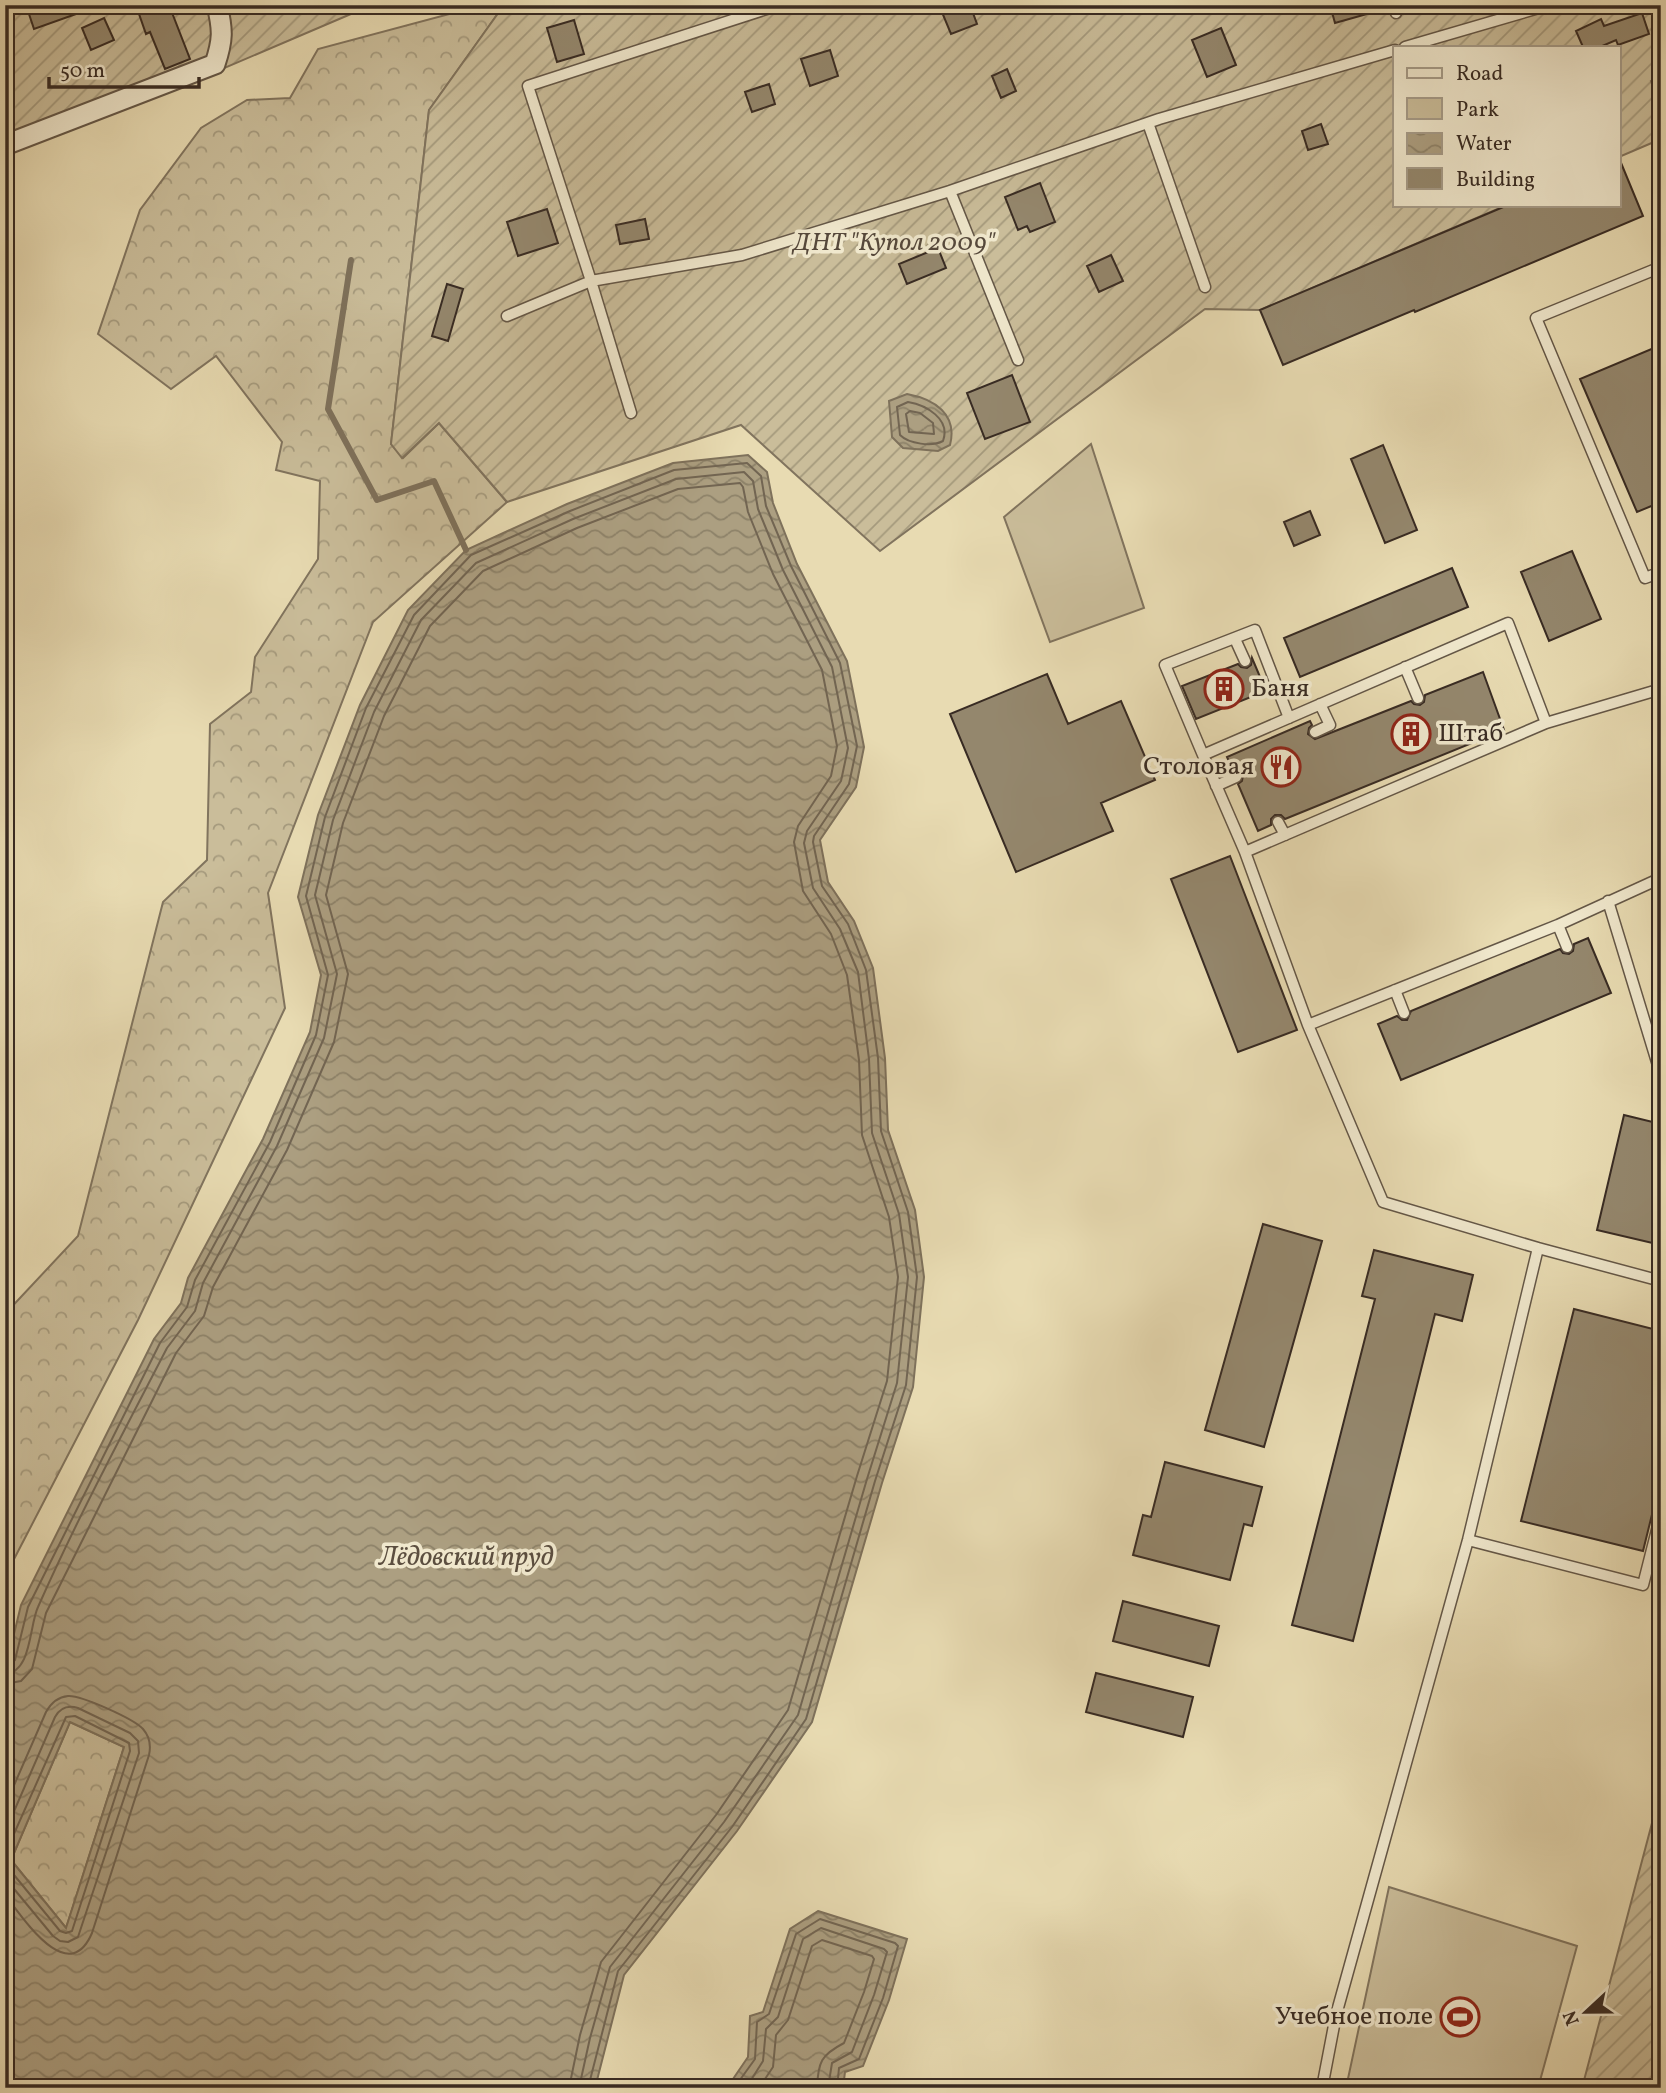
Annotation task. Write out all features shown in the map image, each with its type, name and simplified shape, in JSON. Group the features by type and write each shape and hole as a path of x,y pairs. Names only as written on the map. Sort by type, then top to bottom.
{"street":[{"path":"5,145 215,64 222,45 223,28 217,5"}],"lane":[{"path":"631,413 528,86 779,5"},
{"path":"1408,46 1549,5"},
{"path":"507,316 591,281 742,255 950,191 1148,123 1393,51"},
{"path":"1148,123 1205,287"},
{"path":"950,191 1018,360"},
{"path":"1661,267 1536,318 1645,578 1661,572"},
{"path":"1203,755 1508,623 1546,723"},
{"path":"1289,718 1255,629 1165,665 1181,695 1203,755 1245,852 1308,1025 1383,1202 1661,1281"},
{"path":"1235,639 1245,661"},
{"path":"1405,667 1418,698"},
{"path":"1245,852 1546,723 1661,689"},
{"path":"1315,732 1330,725 1320,704"},
{"path":"1216,786 1236,777"},
{"path":"1279,822 1285,835"},
{"path":"1308,1025 1558,925 1661,878"},
{"path":"1608,901 1661,1075"},
{"path":"1558,925 1567,947"},
{"path":"1395,990 1404,1013"},
{"path":"1322,2088 1336,2015 1468,1540 1538,1248"},
{"path":"1468,1540 1643,1585 1661,1514"}],"green space":[{"path":"5,5 372,5 168,92 5,155"},
{"path":"483,5 504,5 429,110 391,444 403,458 439,423 507,502 373,622 268,893 285,1008 138,1320 12,1563 5,1583 5,1314 78,1236 163,902 207,860 210,724 251,692 255,657 318,559 320,481 276,470 282,442 216,356 171,389 98,334 140,210 201,128 247,100 290,98 318,49"},
{"name":"ДНТ \"Купол 2009\"","path":"504,5 1661,5 1661,77 1651,81 1661,112 1661,139 1620,157 1620,46 1393,46 1393,206 1505,206 1260,310 1205,309 880,551 741,425 507,502 439,423 402,458 391,444 429,110"},
{"path":"1091,444 1144,608 1050,642 1004,517"},
{"path":"70,1722 124,1747 66,1928 11,1860"},
{"path":"1661,1789 1661,2088 1582,2088"},
{"name":"Учебное поле","path":"1389,1887 1577,1946 1538,2088 1346,2088"}],"water":[{"path":"907,394 935,404 942,410 950,425 950,445 938,451 903,448 892,437 889,401"},
{"name":"Лёдовский пруд","path":"748,455 767,472 773,503 797,564 847,661 864,747 856,787 820,840 828,882 854,921 873,968 885,1058 888,1130 915,1210 924,1277 913,1387 812,1722 737,1831 624,1975 595,2088 5,2088 5,1671 21,1605 154,1339 181,1303 188,1278 263,1139 310,1032 321,975 298,897 318,815 360,705 408,610 466,550 567,504 673,463","holes":["70,1722 124,1747 66,1928 11,1860"]},
{"path":"818,1911 907,1939 889,2000 863,2066 845,2072 843,2088 711,2088 716,2079 733,2079 748,2057 750,2016 763,2012 790,1929"}],"building":[{"path":"26,5 93,5 93,8 34,29"},
{"path":"154,5 169,5 190,59 165,69 150,32 146,34 138,11"},
{"path":"939,5 970,5 977,24 951,34"},
{"path":"1330,5 1380,5 1381,10 1335,23"},
{"path":"1642,13 1649,34 1618,45 1616,40 1602,46 1583,46 1576,31 1601,19 1604,26"},
{"path":"104,18 114,40 91,50 82,28"},
{"path":"574,20 584,54 557,62 547,28"},
{"path":"1221,28 1236,65 1207,77 1192,40"},
{"path":"830,50 838,76 810,86 801,59"},
{"path":"1007,69 1016,91 1001,98 992,76"},
{"path":"769,84 775,104 752,112 745,92"},
{"path":"1321,124 1328,144 1308,150 1302,131"},
{"path":"1620,160 1643,216 1283,365 1260,310 1506,206 1620,206"},
{"path":"1040,183 1055,222 1030,232 1027,226 1018,230 1005,197"},
{"path":"547,209 558,243 518,256 507,222"},
{"path":"645,219 649,239 620,244 616,225"},
{"path":"938,248 946,268 907,284 899,264"},
{"path":"1111,255 1123,281 1099,292 1087,266"},
{"path":"447,284 463,289 448,341 432,336"},
{"path":"1661,345 1661,502 1637,512 1580,379"},
{"path":"1012,375 1030,422 985,439 967,393"},
{"path":"1383,445 1417,530 1385,543 1351,459"},
{"path":"1310,511 1320,535 1294,546 1284,522"},
{"path":"1572,551 1601,619 1549,641 1521,572"},
{"path":"1452,568 1468,607 1300,677 1284,638"},
{"name":"Баня","path":"1252,658 1266,691 1196,719 1182,686 1238,664 1247,668 1251,665"},
{"name":"Штаб","path":"1483,672 1504,730 1285,819 1281,815 1275,815 1271,819 1271,825 1258,831 1238,784 1243,775 1240,771 1233,770 1227,757 1310,721 1312,725 1308,734 1315,739 1411,701 1420,705 1424,702 1425,695"},
{"path":"1047,674 1068,724 1121,701 1155,780 1101,803 1113,831 1016,872 950,714"},
{"path":"1230,856 1297,1030 1238,1052 1171,879"},
{"path":"1588,938 1611,993 1401,1080 1378,1024 1397,1016 1407,1020 1411,1011 1560,949 1569,954 1573,951 1574,944"},
{"path":"1624,1115 1661,1124 1661,1245 1597,1230"},
{"path":"1263,1224 1322,1241 1264,1447 1205,1430"},
{"path":"1374,1250 1473,1275 1462,1321 1435,1314 1353,1641 1292,1625 1375,1299 1362,1296"},
{"path":"1574,1309 1661,1331 1661,1478 1643,1551 1521,1521"},
{"path":"1165,1462 1262,1487 1252,1526 1244,1524 1230,1580 1133,1555 1143,1515 1151,1517"},
{"path":"1123,1601 1219,1626 1209,1666 1113,1641"},
{"path":"1096,1673 1193,1697 1183,1737 1086,1712"}],"waterway":[{"path":"351,260 328,409 377,500 434,481 466,550"}],"place":[{"name":"Баня","path":"1224,689"},
{"name":"Штаб","path":"1411,734"},
{"name":"Столовая","path":"1281,767"},
{"name":"Учебное поле","path":"1460,2017"}]}
